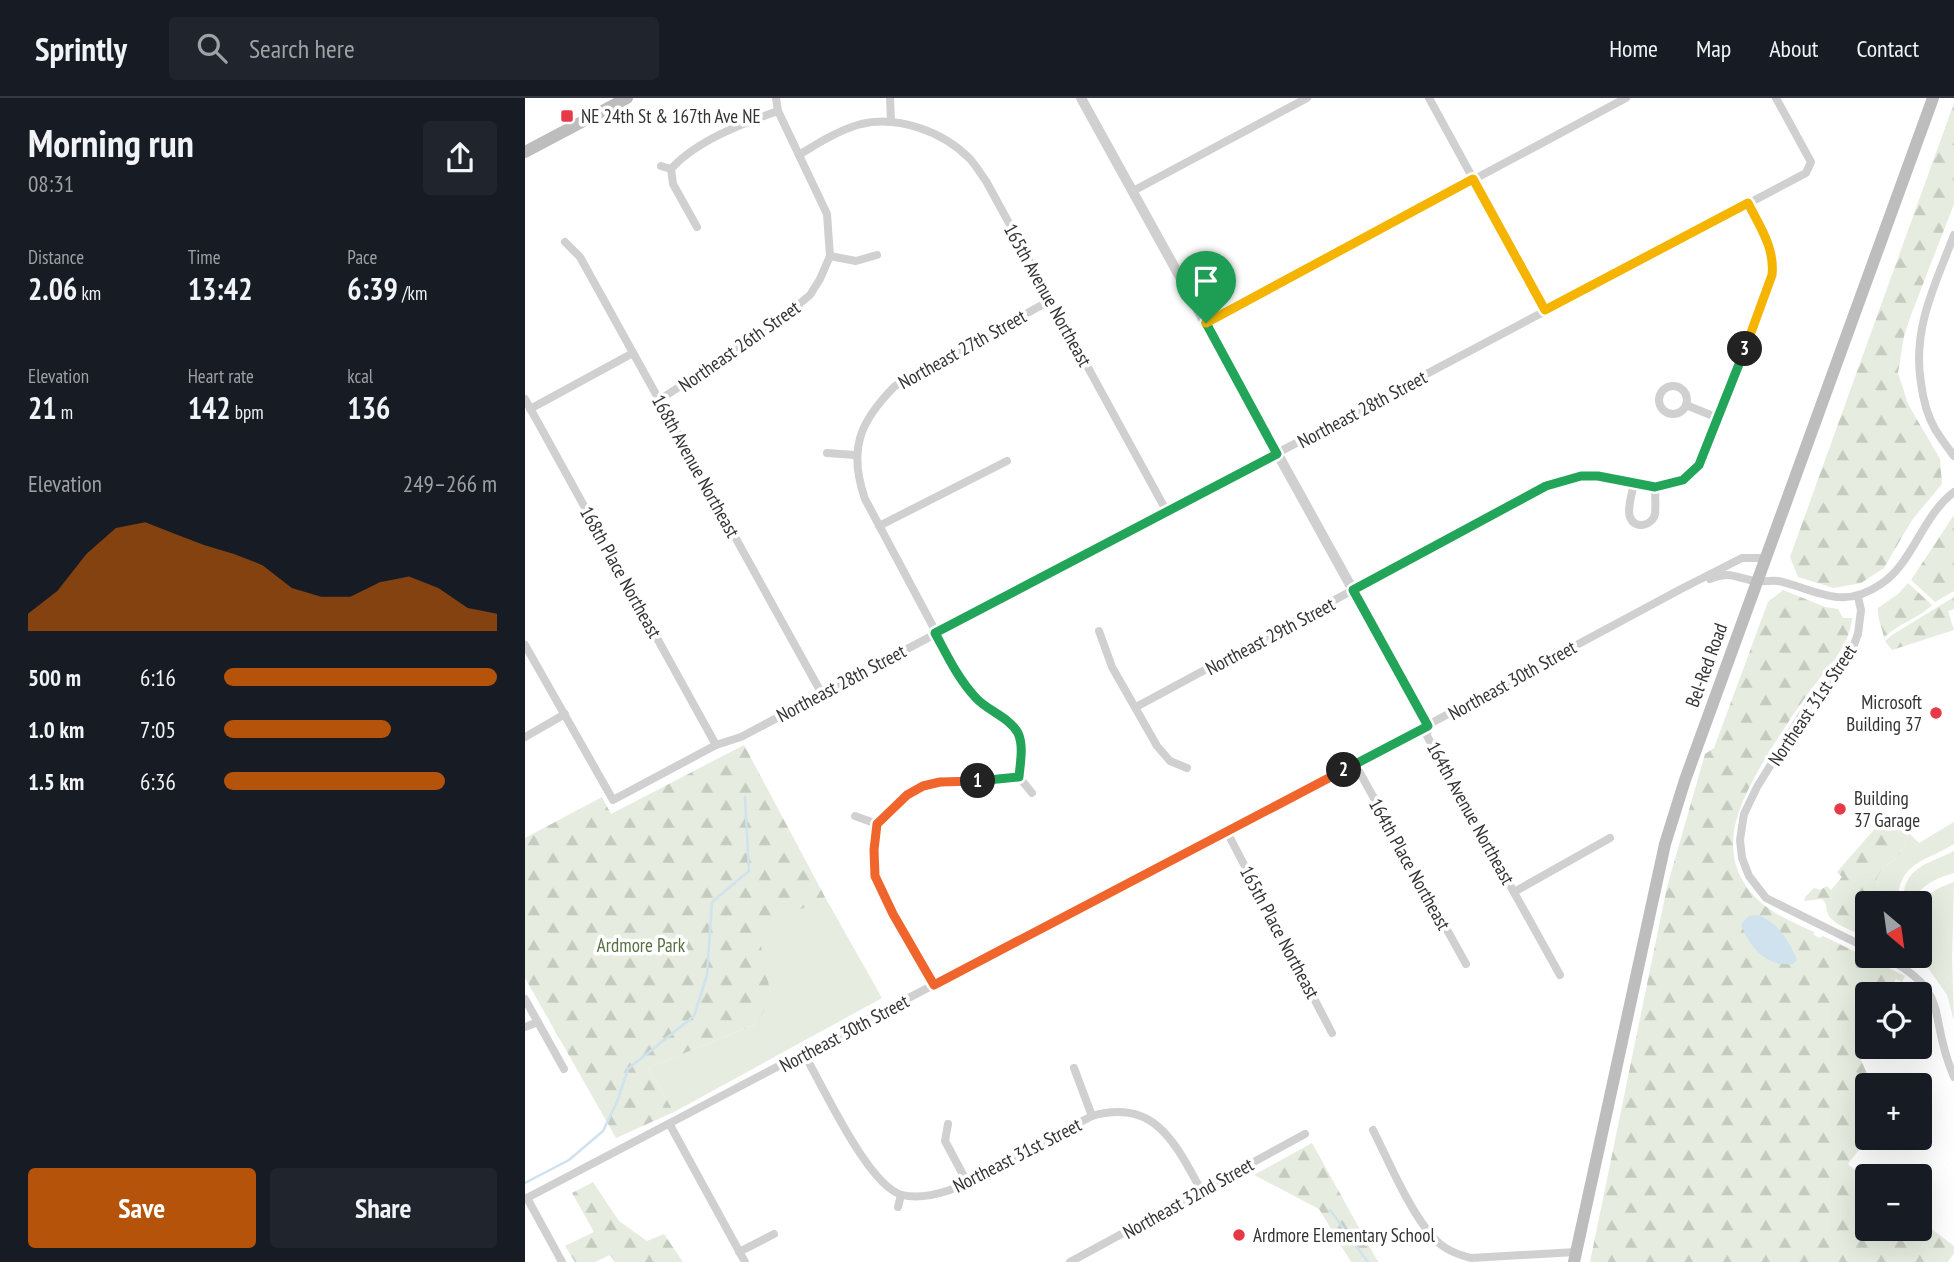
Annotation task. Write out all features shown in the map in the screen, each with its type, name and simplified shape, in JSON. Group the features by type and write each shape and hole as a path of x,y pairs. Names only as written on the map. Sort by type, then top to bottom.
{"main road":[{"name":"Bel-Red Road","path":"1575,1257 1665,844 1685,780 1933,98"},
{"path":"525,152 620,100"}],"street":[{"path":"776,98 778,111 827,214 830,256 856,261 877,255"},
{"path":"799,155 845,130 863,124 891,121 890,98"},
{"name":"164th Avenue Northeast","path":"1081,98 1428,726 1427,736 1560,975"},
{"path":"1133,191 1307,98"},
{"path":"1429,98 1545,310"},
{"path":"1206,323 1626,98"},
{"name":"Northeast 28th Street","path":"565,714 613,800 716,745 741,737 1805,173 1811,162 1776,98"},
{"path":"671,169 682,157 743,123 778,111"},
{"name":"165th Avenue Northeast","path":"891,121 936,135 959,149 986,181 1167,512"},
{"path":"661,166 671,169"},
{"path":"671,169 673,184 697,227"},
{"path":"1686,405 1718,418 1772,275 1772,250 1748,203"},
{"path":"1954,235 1921,323 1918,348 1918,366 1926,411 1954,456"},
{"name":"168th Avenue Northeast","path":"565,242 580,257 822,694"},
{"name":"Northeast 26th Street","path":"659,400 773,327 810,295 830,256"},
{"name":"Northeast 27th Street","path":"855,455 867,421 878,403 895,386 914,373 1051,300"},
{"path":"530,409 633,353"},
{"name":"168th Place Northeast","path":"525,399 716,745"},
{"name":"Northeast 29th Street","path":"1136,707 1546,486 1581,476 1598,476 1655,487 1683,480 1699,465 1718,418"},
{"path":"827,453 855,455 858,480 865,499 961,679 985,707 1010,723 1018,734 1021,745 1019,777 1032,793"},
{"path":"879,526 1007,461"},
{"path":"1634,484 1630,514 1633,522 1640,525 1648,524 1654,518 1655,487"},
{"path":"1858,597 1888,579 1938,506 1954,492"},
{"name":"Northeast 30th Street","path":"526,1199 1428,726 1681,589 1742,558 1765,558"},
{"name":"Northeast 30th Street","path":"1681,589 1725,573 1757,582 1776,581 1828,596 1858,597"},
{"name":"Northeast 31st Street","path":"1855,943 1773,902 1760,892 1749,876 1742,858 1741,831 1746,807 1757,787 1803,713 1853,647 1859,634 1861,610 1858,597"},
{"path":"1099,631 1112,667 1157,746 1170,761 1187,768"},
{"path":"525,645 565,714 525,737"},
{"name":"164th Place Northeast","path":"1355,764 1466,964"},
{"path":"934,985 893,914 875,876 877,824 907,795 923,786 940,782 1019,777"},
{"path":"855,816 877,824"},
{"name":"165th Place Northeast","path":"1227,832 1332,1033"},
{"path":"1514,892 1610,838"},
{"path":"1905,968 1920,977 1935,993 1940,1008 1946,1056 1954,1076"},
{"path":"525,999 564,1069"},
{"path":"525,1027 538,1022"},
{"path":"804,1054 868,1167 883,1184 901,1195 898,1207"},
{"path":"1074,1068 1092,1116 1109,1111 1131,1112 1151,1120 1168,1135 1202,1190"},
{"name":"Northeast 31st Street","path":"901,1195 932,1195 967,1182 1092,1116"},
{"path":"948,1124 945,1141 967,1182"},
{"path":"670,1125 745,1262"},
{"path":"1373,1130 1420,1220 1444,1248 1456,1255 1471,1258 1575,1257"},
{"name":"Northeast 32nd Street","path":"1070,1262 1305,1134"},
{"path":"526,1199 562,1262"},
{"path":"739,1252 774,1234"}],"green space":[{"path":"1954,103 1954,204 1904,336 1898,373 1908,404 1940,459 1942,484 1912,520 1884,568 1861,583 1834,588 1798,577 1790,557"},
{"path":"1954,515 1954,591 1935,602 1911,580"},
{"path":"1908,583 1932,605 1884,638 1878,608"},
{"path":"1783,590 1825,607 1838,609 1843,618 1852,618 1842,648 1788,722 1748,790 1735,827 1733,846 1736,864 1744,882 1758,900 1785,918 1814,932 1814,935 1820,938 1823,936 1855,952 1855,968 1889,968 1905,976 1902,982 1896,979 1894,982 1855,982 1855,1059 1861,1059 1867,1073 1855,1073 1855,1150 1859,1150 1848,1164 1855,1170 1855,1241 1932,1241 1932,1229 1954,1246 1954,1253 1948,1262 1590,1262 1667,887 1705,754 1714,748 1768,602"},
{"path":"1954,597 1954,609 1948,611 1954,630 1892,650 1885,641 1892,635"},
{"name":"Ardmore Park","path":"744,745 825,897 758,931 770,991 768,1005 756,1024 648,1068 674,1112 616,1138 525,978 525,838 602,797 611,814"},
{"path":"1885,817 1896,828 1899,825 1909,833 1901,853 1883,868 1876,881 1881,891 1855,891 1855,932 1830,918 1822,899 1804,901 1814,888 1820,890 1827,886 1831,890 1842,877 1837,872"},
{"path":"1954,822 1954,844 1915,864 1903,879 1899,891 1881,891 1876,881 1883,868 1901,853 1909,833 1919,843"},
{"path":"1954,851 1954,873 1935,880 1920,891 1904,891 1912,874"},
{"path":"1954,882 1954,1021 1947,995 1928,968 1932,968 1932,892"},
{"path":"825,897 882,998 674,1112 648,1068 756,1024 770,991 757,931"},
{"path":"1312,1143 1378,1262 1351,1262 1319,1209 1254,1175"},
{"path":"593,1182 619,1221 647,1241 664,1234 683,1262 615,1262 610,1255 595,1262 575,1262 565,1246 594,1232 572,1193"}],"water":[{"path":"1758,915 1772,923 1786,939 1797,960 1793,964 1767,959 1754,948 1741,924 1749,916"}],"waterway":[{"path":"525,1183 569,1160 603,1131 617,1102 628,1069 694,1016 707,975 712,902 749,871 745,797"},
{"path":"1330,1210 1368,1262"}],"place":[{"name":"NE 24th St & 167th Ave NE","path":"567,116"},
{"name":"Microsoft Building 37","path":"1936,713"},
{"name":"Building 37 Garage","path":"1840,809"},
{"name":"Ardmore Elementary School","path":"1239,1235"}],"route":[{"path":"1473,179 1545,310 1748,203 1772,250 1772,275 1758,317 1699,465 1683,480 1655,487 1598,476 1563,480 1546,486 1353,590 1428,726 934,985 893,914 875,876 877,824 907,795 923,786 940,782 1019,777 1021,755 1018,734 1010,723 985,707 974,696 961,679 935,633 1277,454 1206,323 1473,179"}]}
